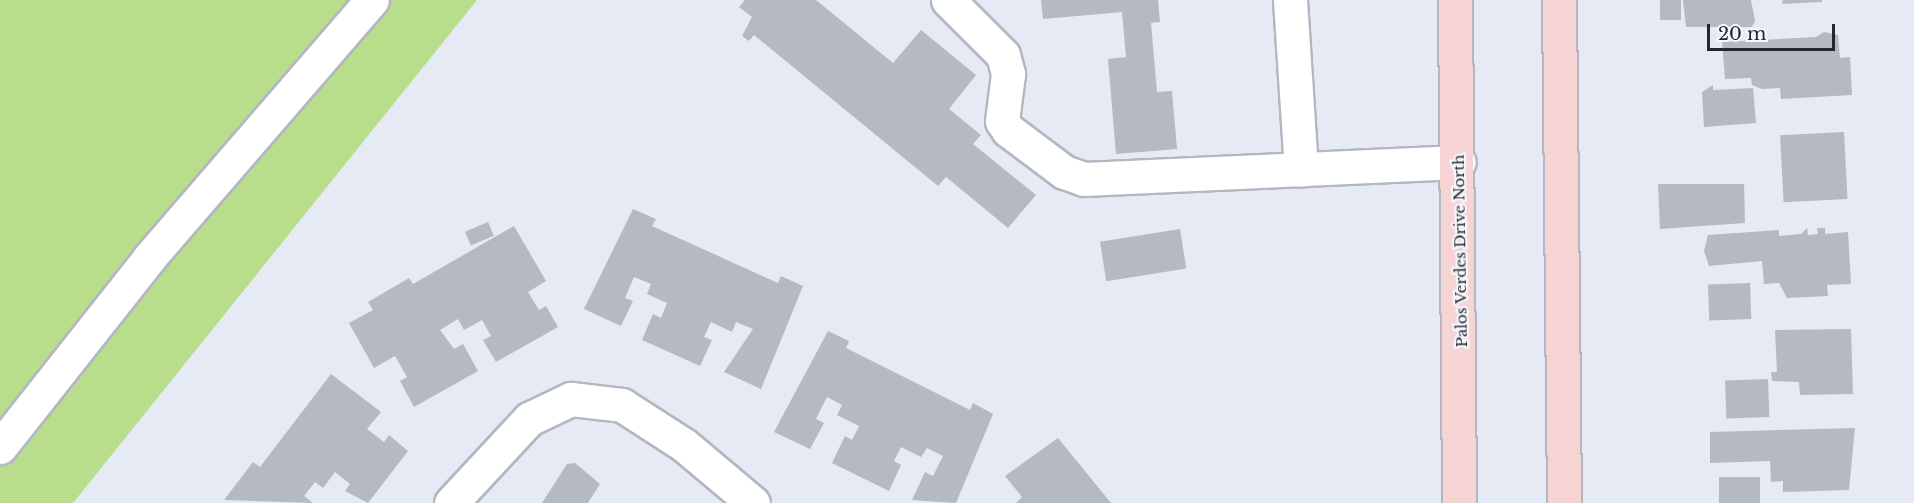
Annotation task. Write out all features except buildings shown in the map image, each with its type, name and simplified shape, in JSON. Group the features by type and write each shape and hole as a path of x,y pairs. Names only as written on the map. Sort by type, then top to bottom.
{"main road":[{"name":"Palos Verdes Drive North","path":"1455,0 1459,162 1459,503"},
{"path":"1559,0 1564,503"}],"street":[{"path":"0,447 149,258 372,0"},
{"path":"948,0 1002,55 1008,74 1002,121 1064,172 1107,182 1459,162"},
{"path":"1290,0 1301,170"},
{"path":"451,503 530,419 571,399 622,405 684,445 753,503"}],"green space":[{"path":"0,0 477,0 73,503 0,503"}]}
